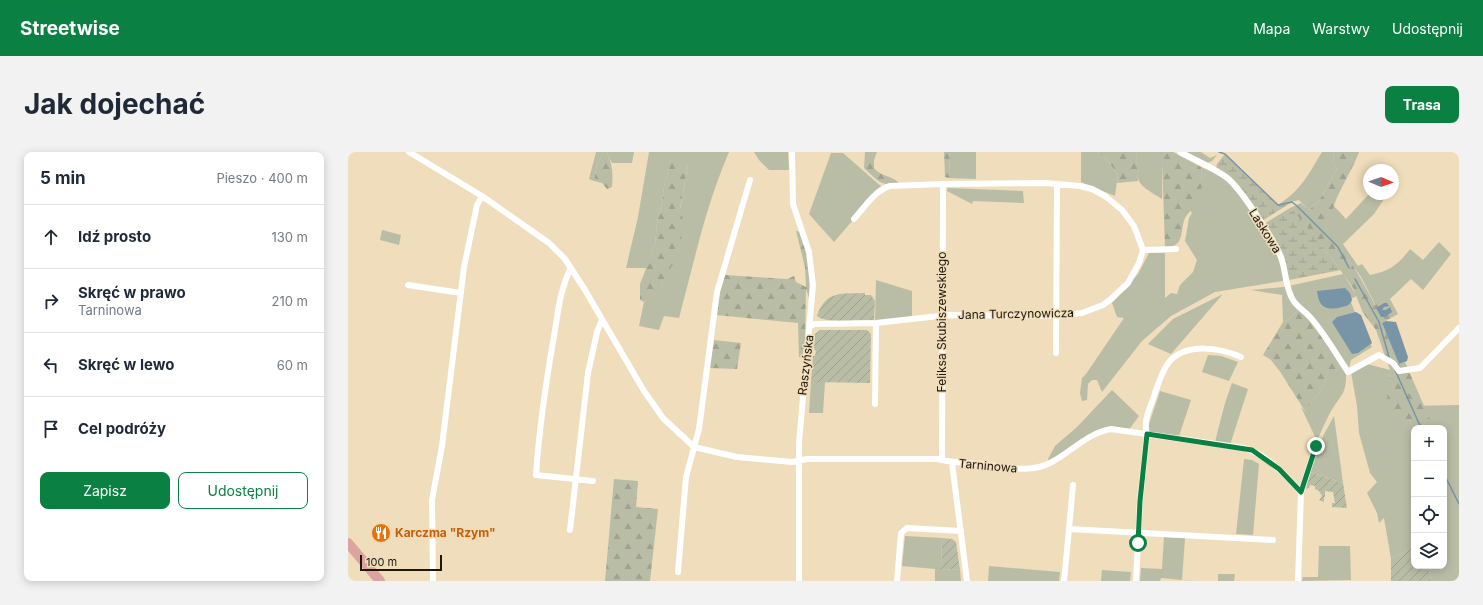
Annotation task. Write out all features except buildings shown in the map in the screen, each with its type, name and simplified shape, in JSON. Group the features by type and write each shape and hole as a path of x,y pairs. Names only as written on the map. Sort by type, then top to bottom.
{"main road":[{"path":"348,543 358,557 380,581"},
{"path":"358,557 370,581"}],"street":[{"path":"409,152 482,196 549,243 565,259 644,391 663,418 694,447"},
{"name":"Raszyńska","path":"792,152 793,204 809,252 812,272 811,326 803,378 798,461 799,581"},
{"name":"Laskowa","path":"1180,152 1227,178 1236,187 1278,252 1284,265 1288,291 1294,301 1310,316 1348,372 1379,355 1393,363 1399,371 1420,368 1459,328"},
{"path":"678,572 686,477 699,429 717,292 750,180"},
{"path":"854,219 883,188 943,184 1057,184 1080,186 1105,196 1122,210 1134,226 1143,250 1176,249"},
{"name":"Feliksa Skubiszewskiego","path":"942,460 941,316 943,184"},
{"path":"1056,353 1057,184"},
{"path":"433,581 432,500 442,446 464,267 477,205 482,196"},
{"name":"Jana Turczynowicza","path":"811,326 814,324 876,324 941,316 1056,316 1082,313 1103,305 1128,283 1136,271 1143,250"},
{"path":"571,268 567,276 558,313 536,475 593,481"},
{"path":"408,285 461,293"},
{"path":"570,530 588,373 597,332 602,320"},
{"path":"875,404 876,324"},
{"path":"1136,581 1147,434 1145,428 1148,411 1169,362 1182,352 1191,349 1225,350 1241,357"},
{"name":"Tarninowa","path":"694,447 737,457 792,462 807,459 942,460 952,463 1028,469 1050,463 1093,435 1102,431 1111,430 1252,450 1279,469 1301,492"},
{"path":"1298,581 1301,492 1316,446"},
{"path":"952,463 967,581"},
{"path":"1064,581 1073,486"},
{"path":"897,581 901,533 903,530 907,528 960,531"},
{"path":"1069,529 1273,540"}],"green space":[{"path":"596,152 604,152 597,164 594,181 589,179"},
{"path":"604,152 606,152 610,161 612,173 612,187 607,189 602,183 594,181 597,164"},
{"path":"606,152 634,152 632,163 612,163"},
{"path":"649,152 729,152 707,213 679,318 664,316 659,330 639,326 644,302 658,294 662,284 680,209 688,165 671,162 664,186 662,204 657,222 655,246 647,268 626,268 638,217"},
{"path":"754,152 788,152 789,170 769,170 759,160"},
{"path":"865,152 877,152 874,160 874,168 900,184 880,182 864,168"},
{"path":"944,152 950,152 949,178 945,177"},
{"path":"950,152 976,152 976,179 949,178"},
{"path":"1081,152 1098,152 1108,161 1118,175 1115,196 1081,182"},
{"path":"1098,152 1136,152 1138,181 1117,183 1118,175 1108,161"},
{"path":"1136,152 1166,152 1162,168 1162,199 1146,189 1139,181"},
{"path":"1166,152 1173,152 1201,167 1202,181 1199,200 1196,206 1185,218 1181,238 1176,244 1165,248 1162,159"},
{"path":"1186,152 1201,152 1210,158 1217,155 1212,161 1207,163"},
{"path":"1322,152 1334,152 1333,162 1337,169 1319,201 1309,210 1299,200 1278,205 1293,194 1298,188"},
{"path":"1334,152 1359,152 1337,197 1331,216 1330,226 1323,223 1351,263 1375,305 1390,299 1398,314 1382,323 1399,364 1405,362 1431,425 1412,425 1409,420 1397,418 1387,401 1390,370 1376,330 1363,313 1353,288 1334,261 1290,208 1301,203 1309,210 1319,201 1337,169 1333,162"},
{"path":"831,153 843,153 883,188 872,198 834,242 809,214"},
{"path":"1225,154 1278,205 1292,202 1262,221 1216,168 1217,164"},
{"path":"679,159 688,165 680,208 683,221 680,251 662,284 658,295 644,302 640,300 640,284 655,246 657,222 662,204 664,186 671,161"},
{"path":"1201,167 1226,180 1242,199 1271,244 1283,272 1283,281 1215,292 1171,316 1142,341 1102,392 1097,380 1092,380 1088,384 1087,400 1082,401 1080,393 1082,378 1124,318 1117,317 1112,303 1138,274 1149,253 1165,253 1165,298 1171,293 1177,294 1180,285 1193,272 1197,260 1185,241 1189,218 1192,213 1190,210 1194,206 1199,196"},
{"path":"948,188 1023,191 1024,203 973,201 972,204 947,191"},
{"path":"1363,200 1383,200 1374,214 1343,244 1358,266 1362,264 1370,275 1383,272 1393,266 1402,259 1410,249 1423,260 1439,242 1451,254 1423,290 1411,279 1390,299 1376,306 1361,277 1322,222 1330,226 1330,214 1333,205 1346,219"},
{"path":"1290,208 1341,270 1289,280 1280,250 1264,224"},
{"path":"382,230 401,235 399,245 380,240"},
{"path":"796,231 800,232 808,256 810,301 806,289 805,339 802,358 799,357 798,323 717,315 718,299 725,275 787,279 794,276 796,282 806,287 805,267"},
{"path":"1343,274 1357,296 1350,299 1358,321 1372,347 1351,360 1348,372 1346,370 1344,390 1328,416 1317,441 1301,407 1305,411 1322,389 1329,368 1339,371 1299,309 1289,319 1283,322 1282,295 1251,290 1284,287"},
{"path":"876,280 912,291 912,317 875,322"},
{"path":"865,293 865,295 871,295 875,301 874,320 835,321 817,316 825,302 835,295"},
{"path":"1223,294 1171,354 1148,344 1173,319"},
{"path":"1299,309 1302,309 1346,369 1339,371 1329,369 1322,389 1305,411 1281,373 1271,360 1263,355 1283,322 1289,319"},
{"path":"820,330 867,330 871,334 870,383 811,382 813,356 815,356 816,351 814,349 815,334"},
{"path":"714,340 741,343 737,369 710,368"},
{"path":"1208,355 1221,356 1238,362 1229,381 1202,372"},
{"path":"1367,364 1390,370 1389,383 1412,425 1411,549 1391,559 1384,518 1379,523 1377,513 1367,493 1377,482 1370,473 1359,433 1357,406 1351,372"},
{"path":"811,382 825,382 823,413 809,413"},
{"path":"1232,383 1248,389 1230,445 1215,442"},
{"path":"1112,390 1139,416 1128,431 1111,428 1049,462 1048,459 1055,446 1077,427"},
{"path":"1160,391 1191,400 1179,436 1148,432 1149,424"},
{"path":"1459,405 1459,581 1431,581 1429,569 1447,569 1447,425 1420,425 1410,406"},
{"path":"1334,416 1343,483 1310,472 1323,436"},
{"path":"1244,459 1252,460 1259,464 1253,535 1236,534"},
{"path":"1310,472 1343,483 1347,508 1332,507 1332,503 1335,503 1333,492 1325,491 1324,502 1319,500 1322,496 1319,491 1315,489 1315,486 1310,485 1309,488 1306,489"},
{"path":"614,479 638,481 636,507 658,509 650,581 605,581"},
{"path":"905,536 942,538 941,569 960,570 961,581 935,581 935,569 902,566"},
{"path":"1164,537 1185,538 1182,580 1161,578 1160,581 1140,581 1141,568 1162,569"},
{"path":"942,538 952,539 956,542 960,570 941,569"},
{"path":"1319,546 1350,546 1351,580 1302,581 1303,577 1318,577"},
{"path":"1411,549 1411,569 1429,569 1431,581 1391,581 1391,559"},
{"path":"989,566 1060,572 1059,581 988,581"},
{"path":"1102,570 1131,572 1130,581 1101,581"},
{"path":"1218,574 1235,574 1234,581 1218,581"}],"water":[{"path":"1345,288 1350,293 1352,300 1348,305 1332,309 1322,305 1317,291"},
{"path":"1384,303 1387,303 1389,306 1384,307 1382,310 1386,310 1390,307 1392,312 1385,317 1381,317 1376,308"},
{"path":"1356,312 1361,315 1372,343 1358,353 1352,354 1332,322 1337,317"},
{"path":"1386,321 1396,322 1408,357 1407,361 1399,364 1382,323"}],"waterway":[{"path":"1219,152 1225,154 1278,205 1292,202 1297,206 1338,247 1349,268"},
{"path":"1355,279 1379,322 1389,357"},
{"path":"1395,370 1420,425"},
{"path":"1447,480 1459,504"}],"place":[{"name":"Karczma \"Rzym\"","path":"381,533"}],"route":[{"path":"1138,543 1140,501 1147,434 1252,450 1279,469 1301,492 1316,446"}]}
